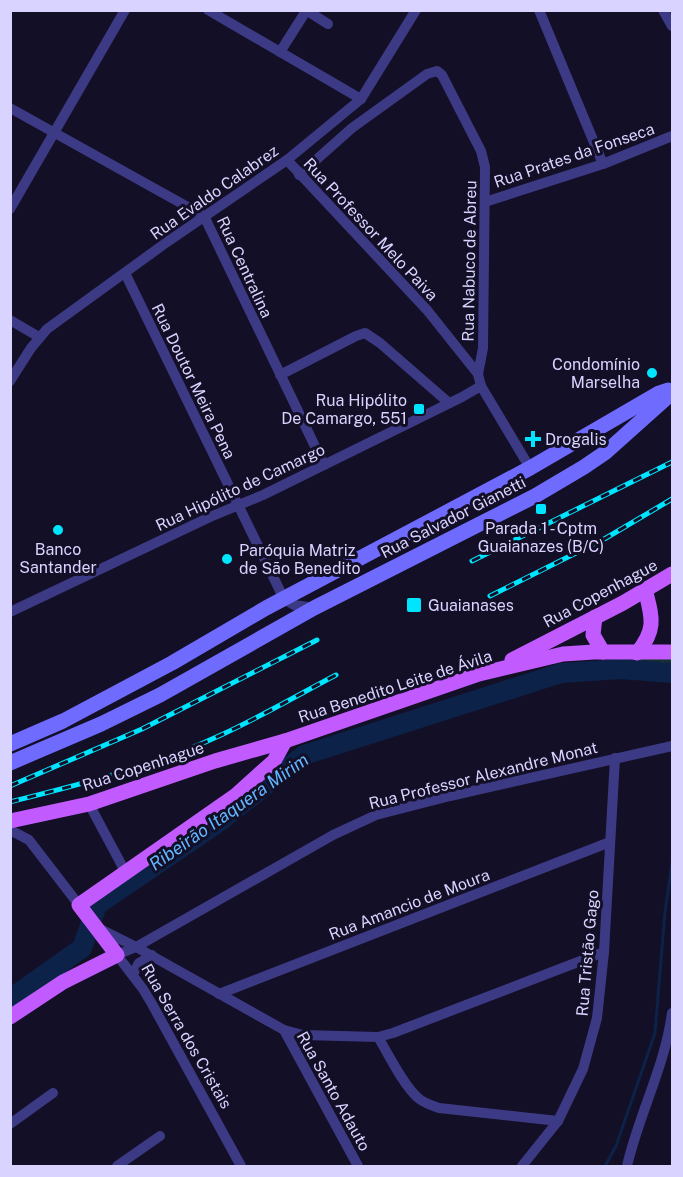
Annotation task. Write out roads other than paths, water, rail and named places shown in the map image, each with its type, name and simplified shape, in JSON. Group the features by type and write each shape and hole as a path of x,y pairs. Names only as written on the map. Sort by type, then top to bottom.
{"main road":[{"name":"Rua Salvador Gianetti","path":"10,744 63,721 118,693 284,599 530,468 659,393 672,391"},
{"name":"Rua Salvador Gianetti","path":"10,763 101,724 160,695 314,608 530,499 606,452 672,391"},
{"path":"530,468 535,483 530,499"},
{"name":"Rua Copenhague","path":"479,674 512,660 623,603 672,574"},
{"path":"637,653 649,637 652,627 645,589"},
{"path":"623,603 651,613"},
{"path":"595,617 592,635 603,652"},
{"name":"Rua Benedito Leite de Ávila","path":"88,916 126,873 235,796 274,761 285,741 479,674 563,654 672,652"},
{"name":"Rua Copenhague","path":"10,821 89,804 215,761 285,741"},
{"name":"Rua Serra dos Cristais","path":"88,916 117,956"},
{"path":"10,1017 63,982 117,956"}],"street":[{"path":"10,209 125,10"},
{"path":"208,10 361,99"},
{"name":"Rua Evaldo Calabrez","path":"10,381 39,337 204,216 287,160 361,99 416,10"},
{"path":"539,10 603,164"},
{"path":"663,10 672,26"},
{"path":"280,52 306,11 328,24"},
{"name":"Rua Nabuco de Abreu","path":"299,175 378,108 427,74 437,71 443,78 481,151 485,167 483,348 478,374 481,386"},
{"name":"Rua Centralina","path":"10,108 204,216 324,465"},
{"name":"Rua Prates da Fonseca","path":"485,202 603,164 672,136"},
{"name":"Rua Professor Melo Paiva","path":"287,160 420,302 478,374"},
{"name":"Rua Doutor Meira Pena","path":"125,273 284,599"},
{"path":"10,320 39,337"},
{"path":"280,375 365,333 380,343 449,403"},
{"path":"481,386 530,468"},
{"name":"Rua Hipólito de Camargo","path":"10,612 324,465 481,386"},
{"path":"284,599 294,605 314,608"},
{"name":"Rua Professor Alexandre Monat","path":"117,956 333,835 376,816 450,796 672,746"},
{"name":"Rua Tristão Gago","path":"527,1165 558,1121 583,1069 597,1018 604,952 615,758"},
{"path":"89,804 126,873"},
{"path":"29,840 28,833 31,824 39,816"},
{"path":"10,830 29,840 88,916 284,1030 303,1035 378,1037 393,1034 604,952"},
{"name":"Rua Amancio de Moura","path":"219,994 610,842"},
{"path":"133,974 139,963 152,955"},
{"name":"Rua Serra dos Cristais","path":"117,956 133,974 152,1004 240,1167"},
{"path":"627,1167 670,1031 672,1013"},
{"name":"Rua Santo Adauto","path":"284,1030 358,1167"},
{"path":"378,1037 411,1090 419,1099 428,1104 439,1108 558,1121"},
{"path":"10,1124 53,1093"},
{"path":"117,1167 160,1136"}],"waterway":[{"name":"Ribeirão Itaquera Mirim","path":"10,999 82,948 97,905 219,822 304,755 561,673 621,669 672,673"},
{"path":"605,1166 616,1146 655,1033 665,912 672,863"}],"railway":[{"path":"472,561 672,462"},
{"path":"490,596 606,538 672,499"},
{"path":"10,786 142,729 317,640"},
{"path":"10,802 117,773 196,746 250,721 336,675"}],"place":[{"name":"Condomínio Marselha","path":"652,373"},
{"name":"Rua Hipólito De Camargo, 551","path":"419,409"},
{"name":"Drogalis","path":"533,439"},
{"name":"Parada 1 - Cptm Guaianazes (B/C)","path":"541,509"},
{"name":"Banco Santander","path":"58,530"},
{"name":"Paróquia Matriz de São Benedito","path":"227,559"},
{"name":"Guaianases","path":"414,605"}]}
